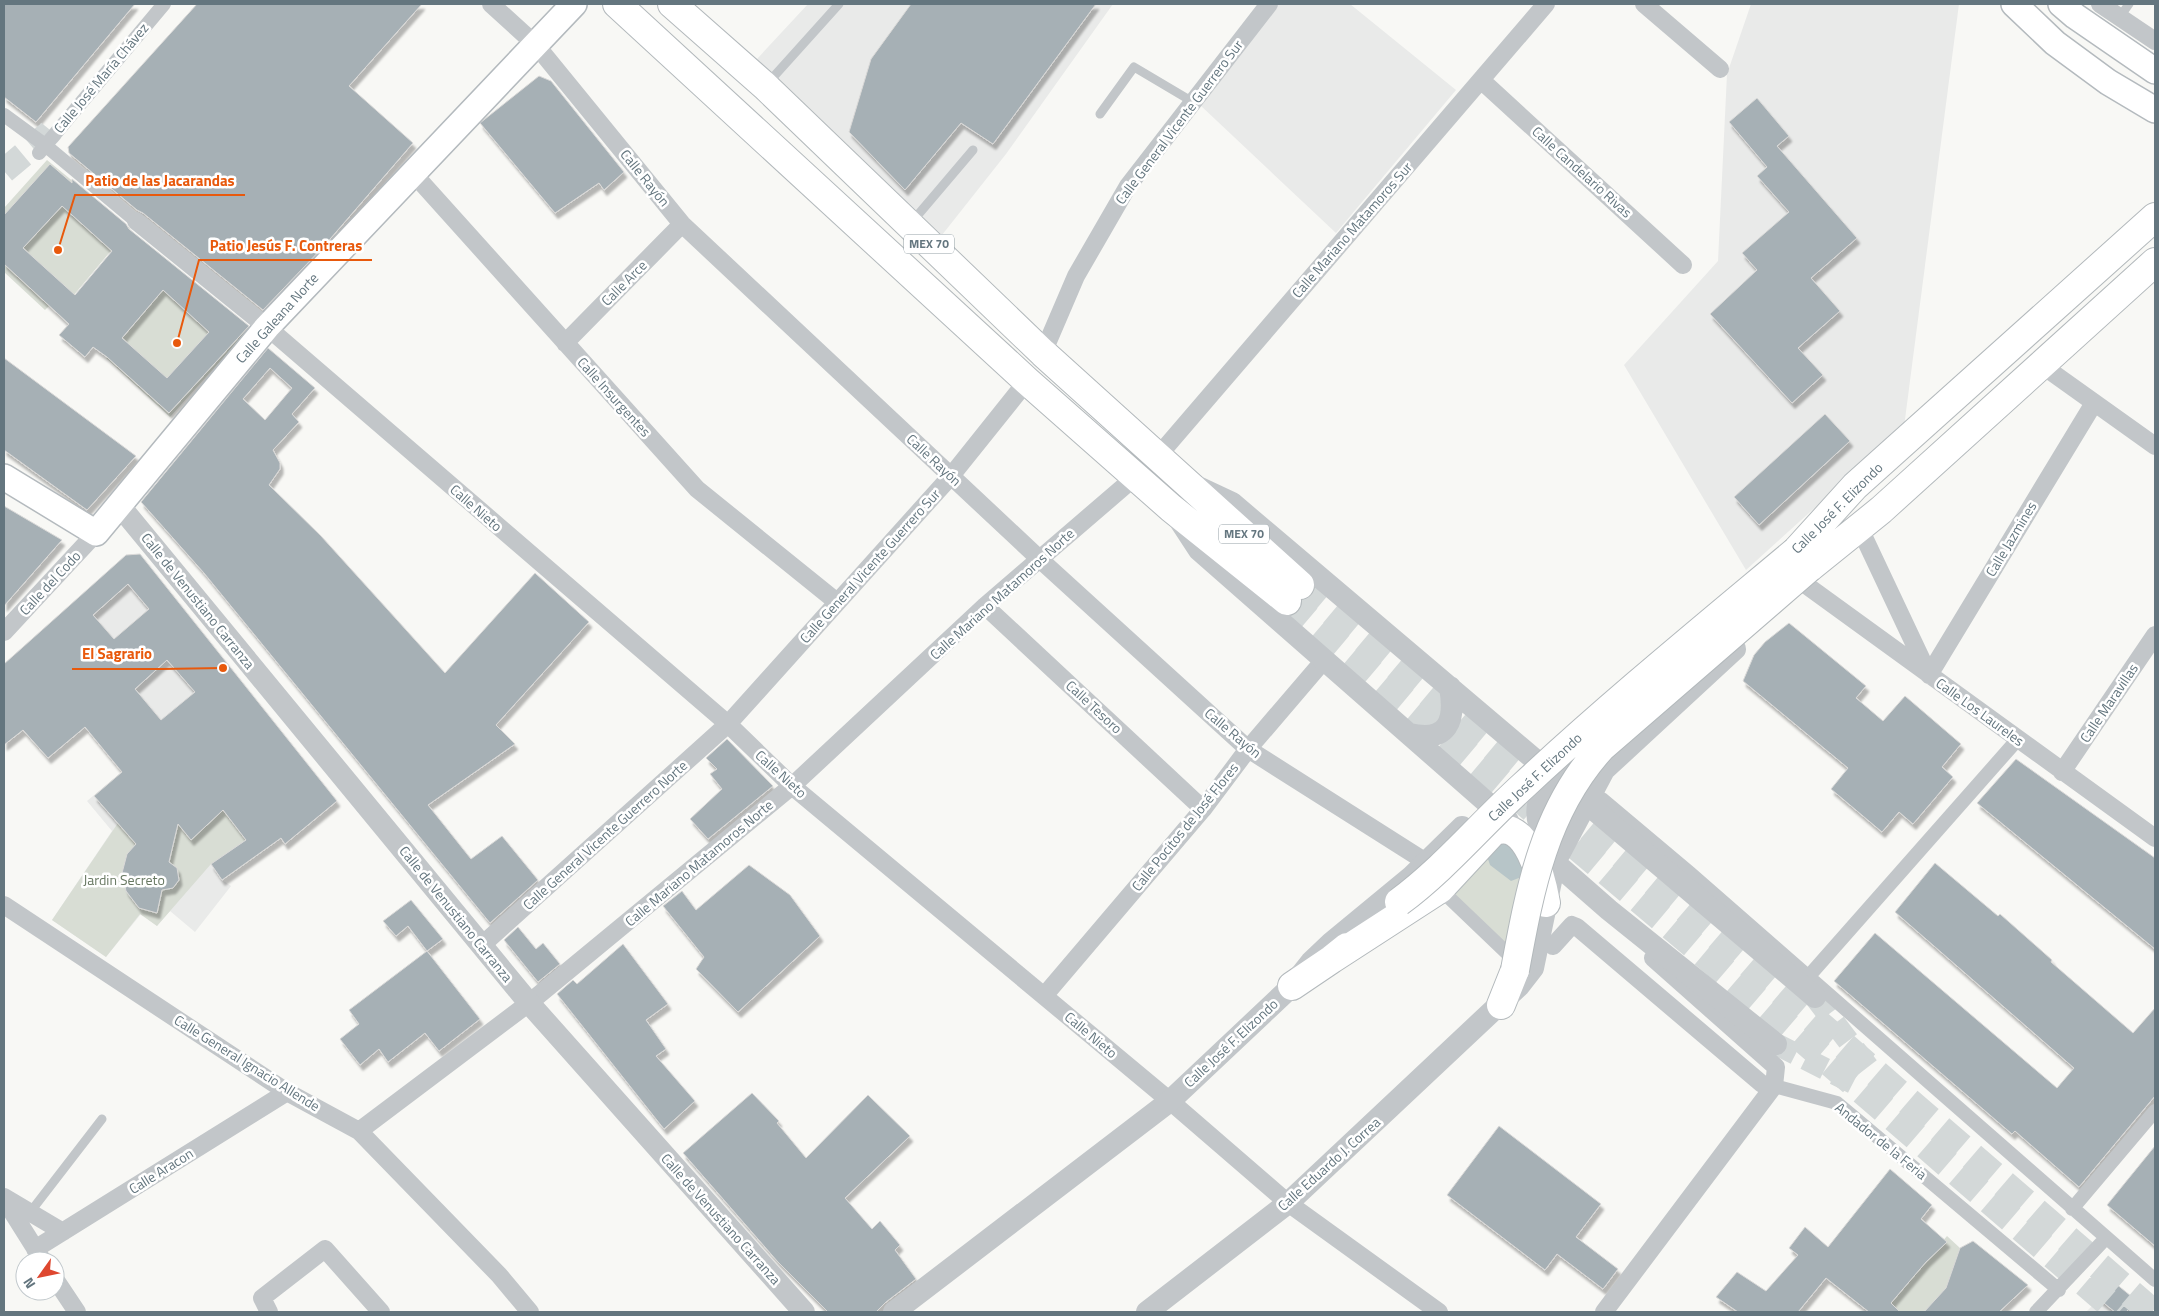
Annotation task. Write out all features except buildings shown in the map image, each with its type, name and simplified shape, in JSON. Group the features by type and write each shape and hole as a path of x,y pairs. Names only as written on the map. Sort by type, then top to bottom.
{"main road":[{"name":"Calle Galeana Norte","path":"96,533 267,327 412,172 574,4"},
{"name":"MEX 70","path":"617,4 1027,382 1135,477 1171,508 1294,593 1187,482 1043,353 765,86 672,4"},
{"path":"2014,4 2054,44 2108,82 2155,110"},
{"path":"2061,4 2075,16 2155,71"},
{"name":"Calle José F. Elizondo","path":"1501,1005 1539,860 1558,812 1579,774 1601,748 1804,568 1855,486 2155,217"},
{"name":"Calle José F. Elizondo","path":"1292,986 1332,960 1399,902 1427,882 1522,787 1641,680 1804,568 1881,510 2043,366 2155,262"},
{"path":"4,477 96,533"},
{"path":"1332,960 1440,889 1493,832 1500,829 1509,830 1518,835 1532,855 1541,879 1546,903"}],"street":[{"name":"Calle José María Chávez","path":"42,149 164,4"},
{"name":"Calle Rayón","path":"492,4 536,45 682,224 1041,559 1248,749 1426,862"},
{"name":"Calle General Vicente Guerrero Sur","path":"1043,353 1076,276 1128,186 1269,4"},
{"name":"Calle Mariano Matamoros Sur","path":"1158,456 1546,4"},
{"path":"1644,4 1720,69"},
{"path":"2100,4 2124,11 2155,41"},
{"name":"Calle Candelario Rivas","path":"1481,80 1683,265"},
{"path":"4,114 42,149 136,221"},
{"name":"Calle Insurgentes","path":"412,172 697,489 837,602"},
{"name":"Calle Nieto","path":"136,221 267,327 728,724 792,786 1170,1100 1288,1203 1439,1312"},
{"name":"Calle Arce","path":"565,343 682,224"},
{"path":"2043,366 2155,446"},
{"name":"Calle General Vicente Guerrero Sur","path":"728,724 951,476 1027,382"},
{"name":"Calle Jazmines","path":"1929,676 2094,402"},
{"name":"Calle Mariano Matamoros Norte","path":"359,1131 529,1003 792,786 985,606 1135,477"},
{"name":"MEX 70","path":"1187,482 1232,503 1533,758 1589,799 1609,822 1811,987"},
{"path":"1292,986 1311,962 1331,943 1426,862 1533,758 1855,486"},
{"name":"Calle de Venustiano Carranza","path":"119,505 529,1003 804,1312"},
{"name":"MEX 70","path":"1171,508 1199,550 1609,910 1776,1044"},
{"name":"Calle Eduardo J. Correa","path":"1147,1312 1288,1203 1501,1005 1533,968 1555,862 1604,770 1804,568 1862,533 1881,510"},
{"name":"Calle del Codo","path":"4,632 96,533"},
{"path":"1862,533 1929,676"},
{"name":"Calle Los Laureles","path":"1804,568 1929,676 2155,838"},
{"name":"Calle Tesoro","path":"985,606 1203,809"},
{"name":"Calle Maravillas","path":"2062,772 2155,635"},
{"name":"Calle Pocitos de José Flores","path":"1044,996 1203,809 1248,749 1325,659"},
{"path":"1409,734 1432,737 1448,726 1453,708 1450,687"},
{"path":"1555,862 1544,840 1536,812 1541,793 1582,740 1603,699"},
{"name":"Calle General Vicente Guerrero Norte","path":"482,945 728,724"},
{"path":"1811,987 2018,739"},
{"path":"1487,802 1523,812 1536,812 1589,799 2155,1280"},
{"path":"1546,903 1558,890 1569,885 1582,886"},
{"path":"1440,889 1512,962"},
{"name":"Calle General Ignacio Allende","path":"4,906 287,1092 359,1131 499,1275 530,1312"},
{"path":"1604,1312 1774,1086 1776,1067 1650,956 1609,910"},
{"name":"Andador de la Feria","path":"1552,946 1568,928 1572,925 1577,927 1762,1084 1837,1103 2059,1290"},
{"name":"Calle José F. Elizondo","path":"894,1312 1170,1100 1292,986"},
{"name":"Calle Aracon","path":"43,1251 63,1232 287,1092"},
{"path":"2072,1208 2155,1111"},
{"path":"4,1198 25,1218 63,1232"},
{"path":"25,1218 37,1251"},
{"path":"2036,1312 2059,1290 2106,1238"},
{"path":"269,1312 262,1298 325,1249 380,1312"},
{"path":"65,1294 77,1312"}],"lane":[{"path":"765,86 839,4"},
{"path":"1100,114 1134,67 1193,102"},
{"path":"909,225 973,150"},
{"path":"25,1218 102,1119"}],"shaded area":[{"path":"808,4 1113,4 1006,154 942,235 757,59"},
{"path":"1276,4 1350,4 1456,90 1336,233 1200,105"},
{"path":"1751,4 1959,4 1904,427 1746,570 1624,365 1718,261 1727,74"},
{"path":"126,555 221,705 191,839 246,840 212,864 222,880 231,886 195,932 170,911 157,926 141,914 106,957 52,920 112,831 87,801 137,759 69,606"},
{"path":"1499,840 1525,855 1524,876 1511,881 1490,865 1487,856"},
{"path":"2115,1283 2150,1312 2086,1312"}],"green space":[{"path":"47,160 130,228 58,314 49,306 45,310 4,272 4,208"},
{"path":"179,270 250,328 170,417 106,358"},
{"name":"Jardin Secreto","path":"223,810 246,840 211,864 157,926 140,914 106,957 52,920 118,823 137,845 171,816"},
{"path":"1525,849 1510,964 1439,896 1482,851"},
{"path":"1947,1236 1960,1248 1947,1288 1924,1312 1900,1312 1891,1303"}],"tunnel":[{"path":"4,171 49,133 57,123"},
{"path":"1300,585 1680,904 2152,1312"},
{"path":"1287,601 1710,959 2119,1312"},
{"path":"1815,997 1868,1067"},
{"path":"1776,1044 1853,1083"}],"place":[{"name":"Patio de las Jacarandas","path":"58,250"},
{"name":"Patio Jesús F. Contreras","path":"177,343"},
{"name":"El Sagrario","path":"223,668"}]}
